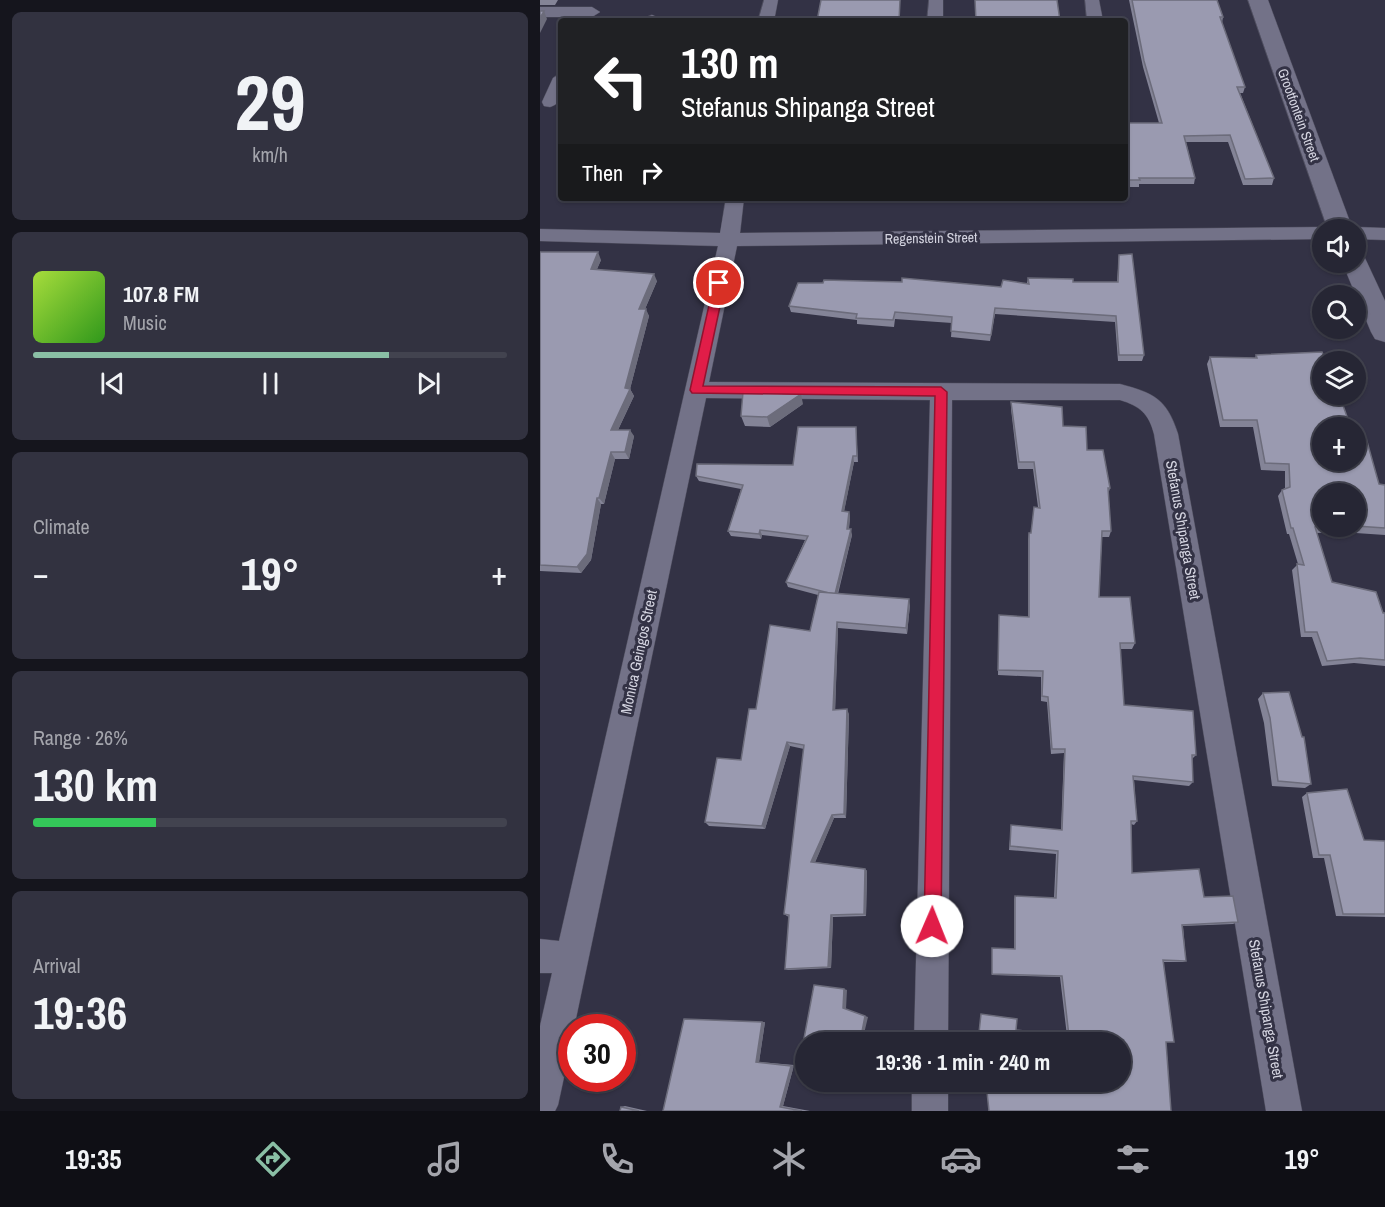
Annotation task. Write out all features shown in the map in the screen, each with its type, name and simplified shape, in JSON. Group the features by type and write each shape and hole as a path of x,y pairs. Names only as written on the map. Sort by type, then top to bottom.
{"street":[{"path":"767,18 771,0"},
{"path":"935,18 936,0"},
{"path":"1092,0 1095,18"},
{"name":"Grootfontein Street","path":"1257,0 1337,219"},
{"path":"540,12 592,11"},
{"path":"550,102 558,85"},
{"name":"Monica Geingos Street","path":"540,1105 556,957 696,390 729,240 735,201"},
{"name":"Regenstein Street","path":"540,235 729,240 1312,233"},
{"path":"1366,233 1385,234"},
{"path":"1360,273 1385,332"},
{"name":"Stefanus Shipanga Street","path":"696,390 1120,392 1141,398 1161,414 1284,1111"},
{"path":"931,1032 941,392"},
{"path":"930,1092 930,1111"}],"building":[{"path":"821,0 900,0 899,18 818,18"},
{"path":"975,0 1057,0 1060,18 976,18"},
{"path":"1132,0 1217,0 1223,17 1220,17 1245,87 1237,87 1274,178 1245,179 1230,135 1184,136 1195,178 1128,180 1128,123 1162,123 1144,61"},
{"path":"540,252 598,252 591,269 654,274 639,309 646,309 625,388 630,389 611,430 630,430 625,452 611,452 599,498 597,498 587,554 577,567 540,565"},
{"path":"1132,254 1144,355 1119,355 1116,316 995,308 991,335 951,331 952,317 895,312 893,320 856,318 857,314 789,306 798,283 823,283 824,280 902,282 902,278 1001,287 1003,280 1029,284 1028,278 1073,279 1073,282 1118,282 1119,255"},
{"path":"1312,352 1312,405 1343,405 1347,417 1312,417 1312,471 1366,471 1366,438 1379,484 1385,485 1385,528 1366,527 1366,483 1312,483 1312,537 1318,537 1332,582 1376,592 1383,613 1385,613 1385,660 1360,658 1327,661 1317,632 1305,632 1297,564 1304,565 1293,528 1291,528 1282,490 1290,487 1289,464 1265,463 1257,420 1223,420 1210,357 1257,358 1256,355"},
{"path":"743,392 801,394 767,417 741,416"},
{"path":"1011,402 1062,407 1063,426 1086,427 1087,450 1103,450 1110,488 1108,488 1111,531 1102,531 1099,597 1130,597 1135,643 1120,643 1124,705 1193,711 1196,755 1192,755 1193,782 1133,776 1137,821 1131,821 1132,873 1199,869 1204,897 1233,896 1238,922 1182,925 1186,961 1163,960 1174,1042 1166,1042 1171,1111 989,1111 987,1092 1131,1092 1131,1032 1069,1032 1062,976 992,974 992,948 1015,949 1015,896 1056,898 1058,851 1010,846 1011,825 1062,830 1065,749 1052,749 1048,697 1042,696 1043,671 998,670 999,615 1029,617 1029,533 1031,533 1034,507 1040,508 1034,462 1019,462"},
{"path":"798,427 856,427 857,456 853,456 842,511 849,512 847,529 851,529 835,594 786,582 808,536 760,530 759,534 728,531 743,485 696,476 697,464 793,465"},
{"path":"819,592 909,599 906,628 837,622 833,710 847,709 844,814 832,815 811,862 865,869 864,914 831,915 828,967 785,969 789,915 784,914 804,745 787,742 762,826 705,822 717,758 741,760 749,709 756,709 770,625 810,631"},
{"path":"1289,692 1302,737 1304,737 1311,784 1278,781 1270,718 1263,693"},
{"path":"1347,789 1364,840 1385,841 1385,914 1343,914 1330,855 1319,855 1307,793"},
{"path":"814,985 844,989 843,1008 865,1016 862,1032 805,1032"},
{"path":"981,1014 1017,1019 1016,1030 1034,1032 979,1032"},
{"path":"684,1019 762,1022 756,1062 791,1066 780,1107 802,1111 663,1111"},
{"path":"621,1107 639,1111 620,1111"}],"route":[{"path":"719,283 696,390 941,392 932,926"}]}
